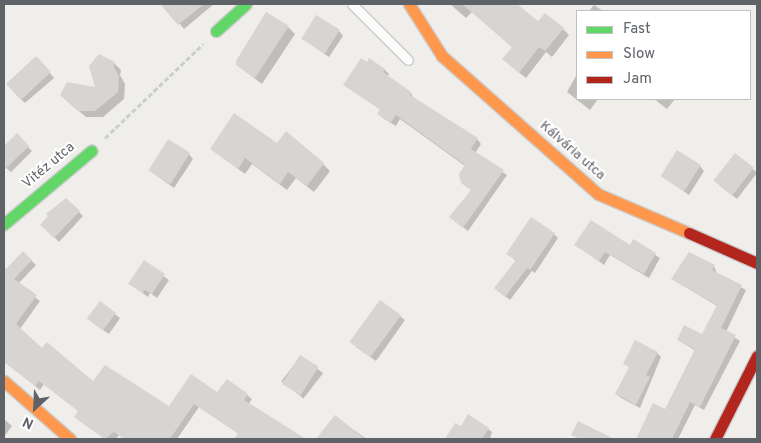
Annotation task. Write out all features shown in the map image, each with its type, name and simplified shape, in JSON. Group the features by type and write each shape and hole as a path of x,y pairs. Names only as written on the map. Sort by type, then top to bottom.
{"street":[{"path":"216,31 246,4"},
{"name":"Kálvária utca","path":"409,4 442,56 598,194 757,263"},
{"name":"Vitéz utca","path":"4,224 91,151"},
{"path":"715,439 757,356"},
{"path":"4,381 70,439"}],"lane":[{"path":"352,4 408,60"}],"path":[{"path":"91,151 216,31"}],"building":[{"path":"160,4 204,4 178,25"},
{"path":"462,4 517,4 538,21 545,13 564,28 545,51 539,47 519,73 502,59 512,47"},
{"path":"266,12 289,26 255,78 236,65 236,61"},
{"path":"316,15 340,30 325,54 301,39"},
{"path":"99,54 115,62 114,67 119,76 118,92 95,111 78,111 60,95 67,82 95,87 89,66"},
{"path":"36,56 51,72 21,100 6,84"},
{"path":"361,58 367,62 369,58 385,69 383,72 411,92 410,95 478,138 471,149 504,170 463,228 449,217 471,190 461,183 459,174 465,165 396,115 391,122 377,114 380,109 343,85"},
{"path":"234,113 277,143 286,131 324,163 307,186 288,172 280,184 245,158 238,169 210,149"},
{"path":"17,133 29,146 4,170 4,146"},
{"path":"168,139 190,153 170,184 148,170"},
{"path":"677,150 701,165 684,191 661,176"},
{"path":"735,153 754,168 732,195 713,181"},
{"path":"66,198 80,211 54,238 40,225 48,216 46,214"},
{"path":"531,217 555,233 530,270 527,268 505,297 494,288 516,260 506,254"},
{"path":"591,220 630,245 633,239 656,253 644,274 605,252 599,261 574,245"},
{"path":"23,251 32,260 14,279 37,295 16,324 42,348 47,342 93,381 105,365 169,406 191,374 217,392 227,379 248,394 244,400 306,439 234,439 238,433 194,404 170,439 124,439 114,432 105,439 74,417 78,411 39,381 35,386 4,362 4,271"},
{"path":"689,252 715,265 712,270 742,285 721,328 736,335 700,407 690,402 672,439 636,439 653,403 665,409 695,349 677,340 684,325 702,334 717,305 671,279"},
{"path":"144,260 165,274 152,294 145,290 143,293 128,284"},
{"path":"380,300 401,315 370,357 349,342"},
{"path":"100,301 116,313 103,331 87,319"},
{"path":"635,340 658,352 646,375 650,377 636,405 615,394 629,367 623,364"},
{"path":"300,355 319,367 301,395 282,384"},
{"path":"468,414 489,428 482,439 445,439 455,423 461,426"},
{"path":"335,415 365,439 316,439"},
{"path":"578,421 614,439 579,439 571,435"}],"traffic: fast":[{"path":"216,31 246,4"},
{"path":"4,224 91,151"}],"traffic: slow":[{"path":"409,4 442,56 598,194 689,233"},
{"path":"4,381 70,439"}],"traffic: jam":[{"path":"689,233 757,263"},
{"path":"715,439 757,356"}]}
